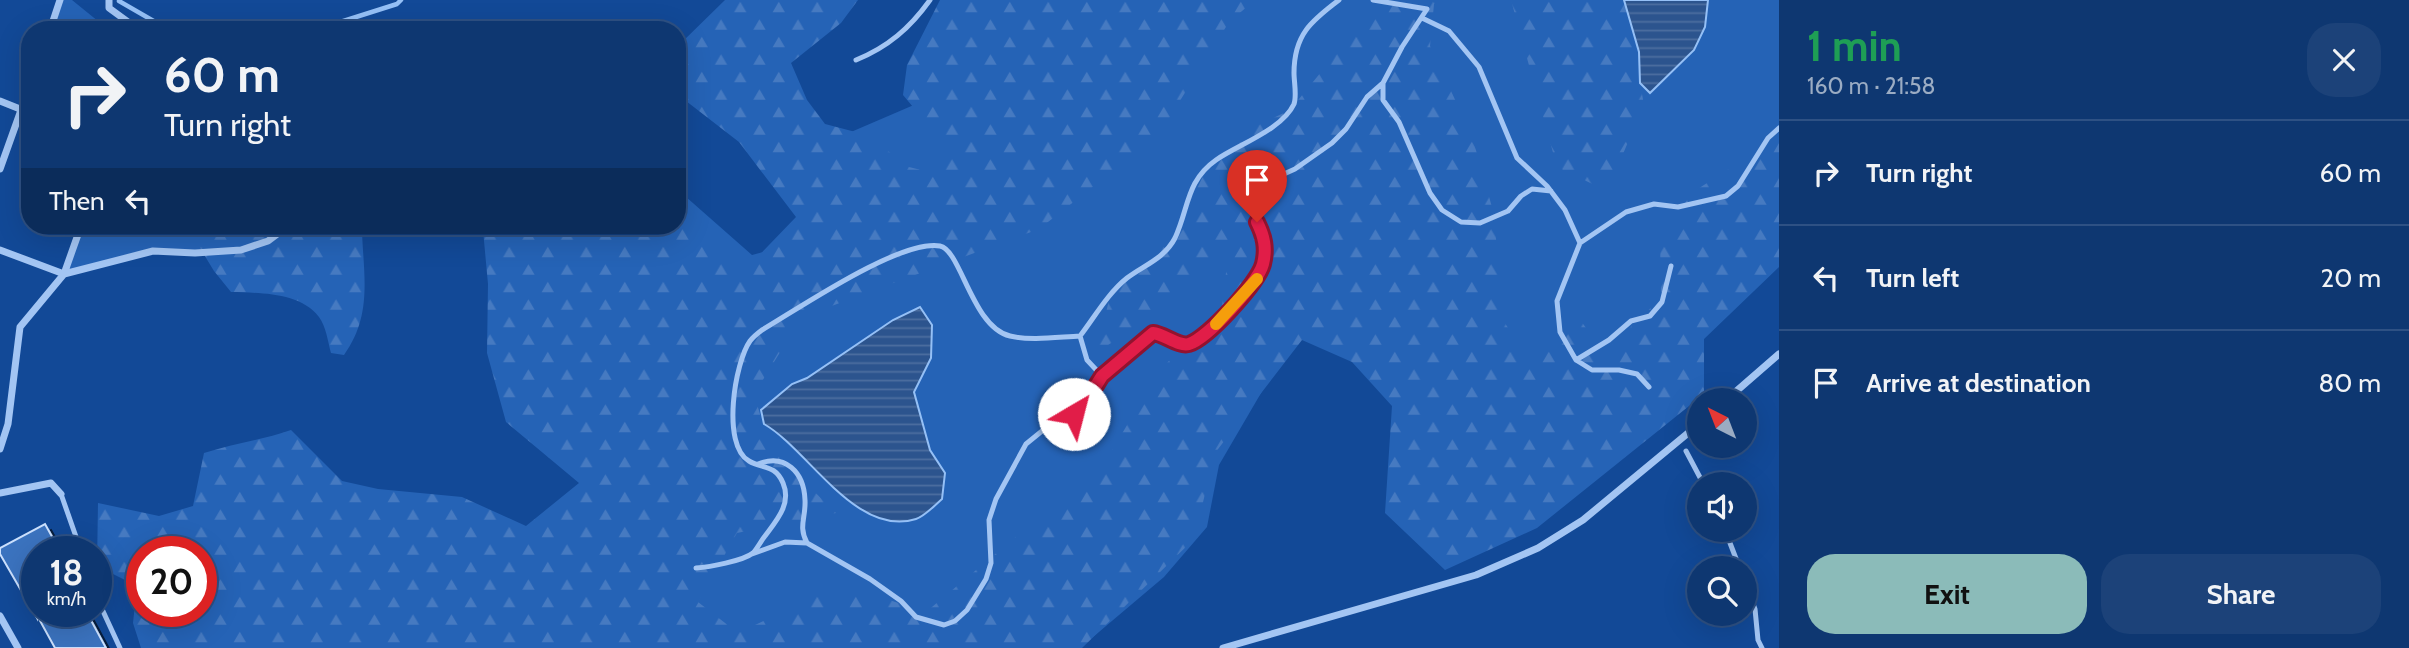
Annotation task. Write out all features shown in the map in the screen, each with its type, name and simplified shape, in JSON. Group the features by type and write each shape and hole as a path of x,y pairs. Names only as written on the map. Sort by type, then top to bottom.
{"street":[{"path":"53,21 60,0"},
{"path":"109,0 108,8 126,21"},
{"path":"0,102 21,110 0,169"},
{"path":"0,450 8,424 20,327 64,274 78,235"},
{"path":"0,250 64,274 153,251 195,253 241,250 268,241 276,235"},
{"path":"1740,388 1779,354"},
{"path":"0,397 10,401"},
{"path":"1223,648 1476,575 1538,548 1583,520 1687,434"},
{"path":"0,494 51,482 61,494"},
{"path":"0,616 18,648"}],"lane":[{"path":"856,60 880,50 906,30 930,0"},
{"path":"1080,337 1126,279 1165,253 1174,238 1188,196 1200,174 1217,159 1256,138 1287,114 1295,103 1296,47 1311,21 1339,0"},
{"path":"696,568 717,565 786,542 807,544 870,579 901,601 916,617 944,625 956,621 967,610 986,579 991,563 989,520 996,499 1026,444 1042,431 1058,425 1074,414 1102,376 1153,333 1182,344 1190,344 1218,323 1257,278 1263,264 1265,238 1250,206 1251,195 1262,184 1295,169 1346,130 1367,97 1383,83 1427,9 1373,0"},
{"path":"1422,18 1449,31 1479,67 1517,158 1551,191 1565,210 1580,243"},
{"path":"1383,83 1383,100 1399,122 1430,193 1442,210 1461,222 1480,223 1508,211 1521,196 1532,189 1551,191"},
{"path":"1649,387 1637,374 1592,369 1576,360 1560,332 1558,301 1580,243 1626,212 1654,204 1678,207 1726,196 1738,186 1768,138 1779,128"},
{"path":"752,554 783,511 786,497 783,482 772,470 748,461 737,447 732,433 732,413 740,363 750,341 762,330 896,254 942,246 951,253 974,303 994,327 1009,336 1080,337"},
{"path":"1576,360 1609,340 1631,321 1650,316 1662,302 1671,266"},
{"path":"1080,337 1087,360 1102,376"},
{"path":"1686,451 1697,472"},
{"path":"758,464 770,459 781,460 791,467 803,485 806,502 801,532 807,544"},
{"path":"61,494 76,536"},
{"path":"1757,626 1762,648"},
{"path":"110,627 120,648"}],"green space":[{"path":"60,0 72,0 98,21 53,21"},
{"path":"725,0 858,0 841,23 791,63 807,100 825,124 867,135 909,167 929,172 949,150 903,95 907,65 940,0 1255,0 1229,22 1158,136 1039,229 802,317 754,394 770,448 836,513 737,533 698,602 738,633 825,592 874,595 926,612 1105,462 1160,370 1222,307 1229,247 1158,312 1096,353 1112,288 1180,225 1218,144 1290,110 1380,0 1445,0 1434,4 1430,46 1472,136 1495,218 1500,316 1532,363 1565,316 1581,321 1604,353 1661,298 1660,238 1693,192 1779,137 1779,267 1704,339 1704,388 1687,388 1687,408 1537,528 1445,570 1385,513 1392,406 1352,362 1302,340 1215,453 1194,539 1082,648 141,648 134,627 217,627 217,536 126,536 126,580 112,574 112,536 97,536 98,503 159,516 193,506 204,453 291,430 342,481 378,489 462,497 526,526 579,483 506,422 487,353 488,284 483,235 686,235 686,217 745,270 796,217 739,142 686,101 686,38"},
{"path":"1227,0 1779,0 1779,236 1558,434 1471,265 1289,345 1219,465 1207,527 1164,577 1080,648 423,648 581,627 675,235 686,235 686,197 752,255 809,240 837,138 958,86"},
{"path":"1511,0 1624,0 1639,52 1644,105 1607,191 1557,167"},
{"path":"78,235 271,235 241,250 153,251 64,274"},
{"path":"204,235 362,235 365,281 363,311 353,340 344,355 331,353 319,317 301,303 279,296 231,292 197,243"}],"shaded area":[{"path":"1624,0 1708,0 1705,27 1694,50 1650,93 1640,83 1639,52"},
{"path":"920,307 932,325 931,358 914,392 930,450 945,473 942,499 919,518 894,521 873,516 853,504 781,436 764,424 761,410 792,384 807,378 893,320"}],"building":[{"path":"45,524 52,536 22,536"},
{"path":"21,537 21,590 0,554 0,548"},
{"path":"43,627 95,627 106,648 55,648"}],"waterway":[{"path":"343,21 397,4 401,0"},
{"path":"119,1 154,21"}],"slow traffic":[{"path":"1216,324 1257,279"}],"route":[{"path":"1074,414 1102,376 1153,333 1182,344 1190,344 1218,323 1257,278 1263,264 1265,238 1257,222"}]}
